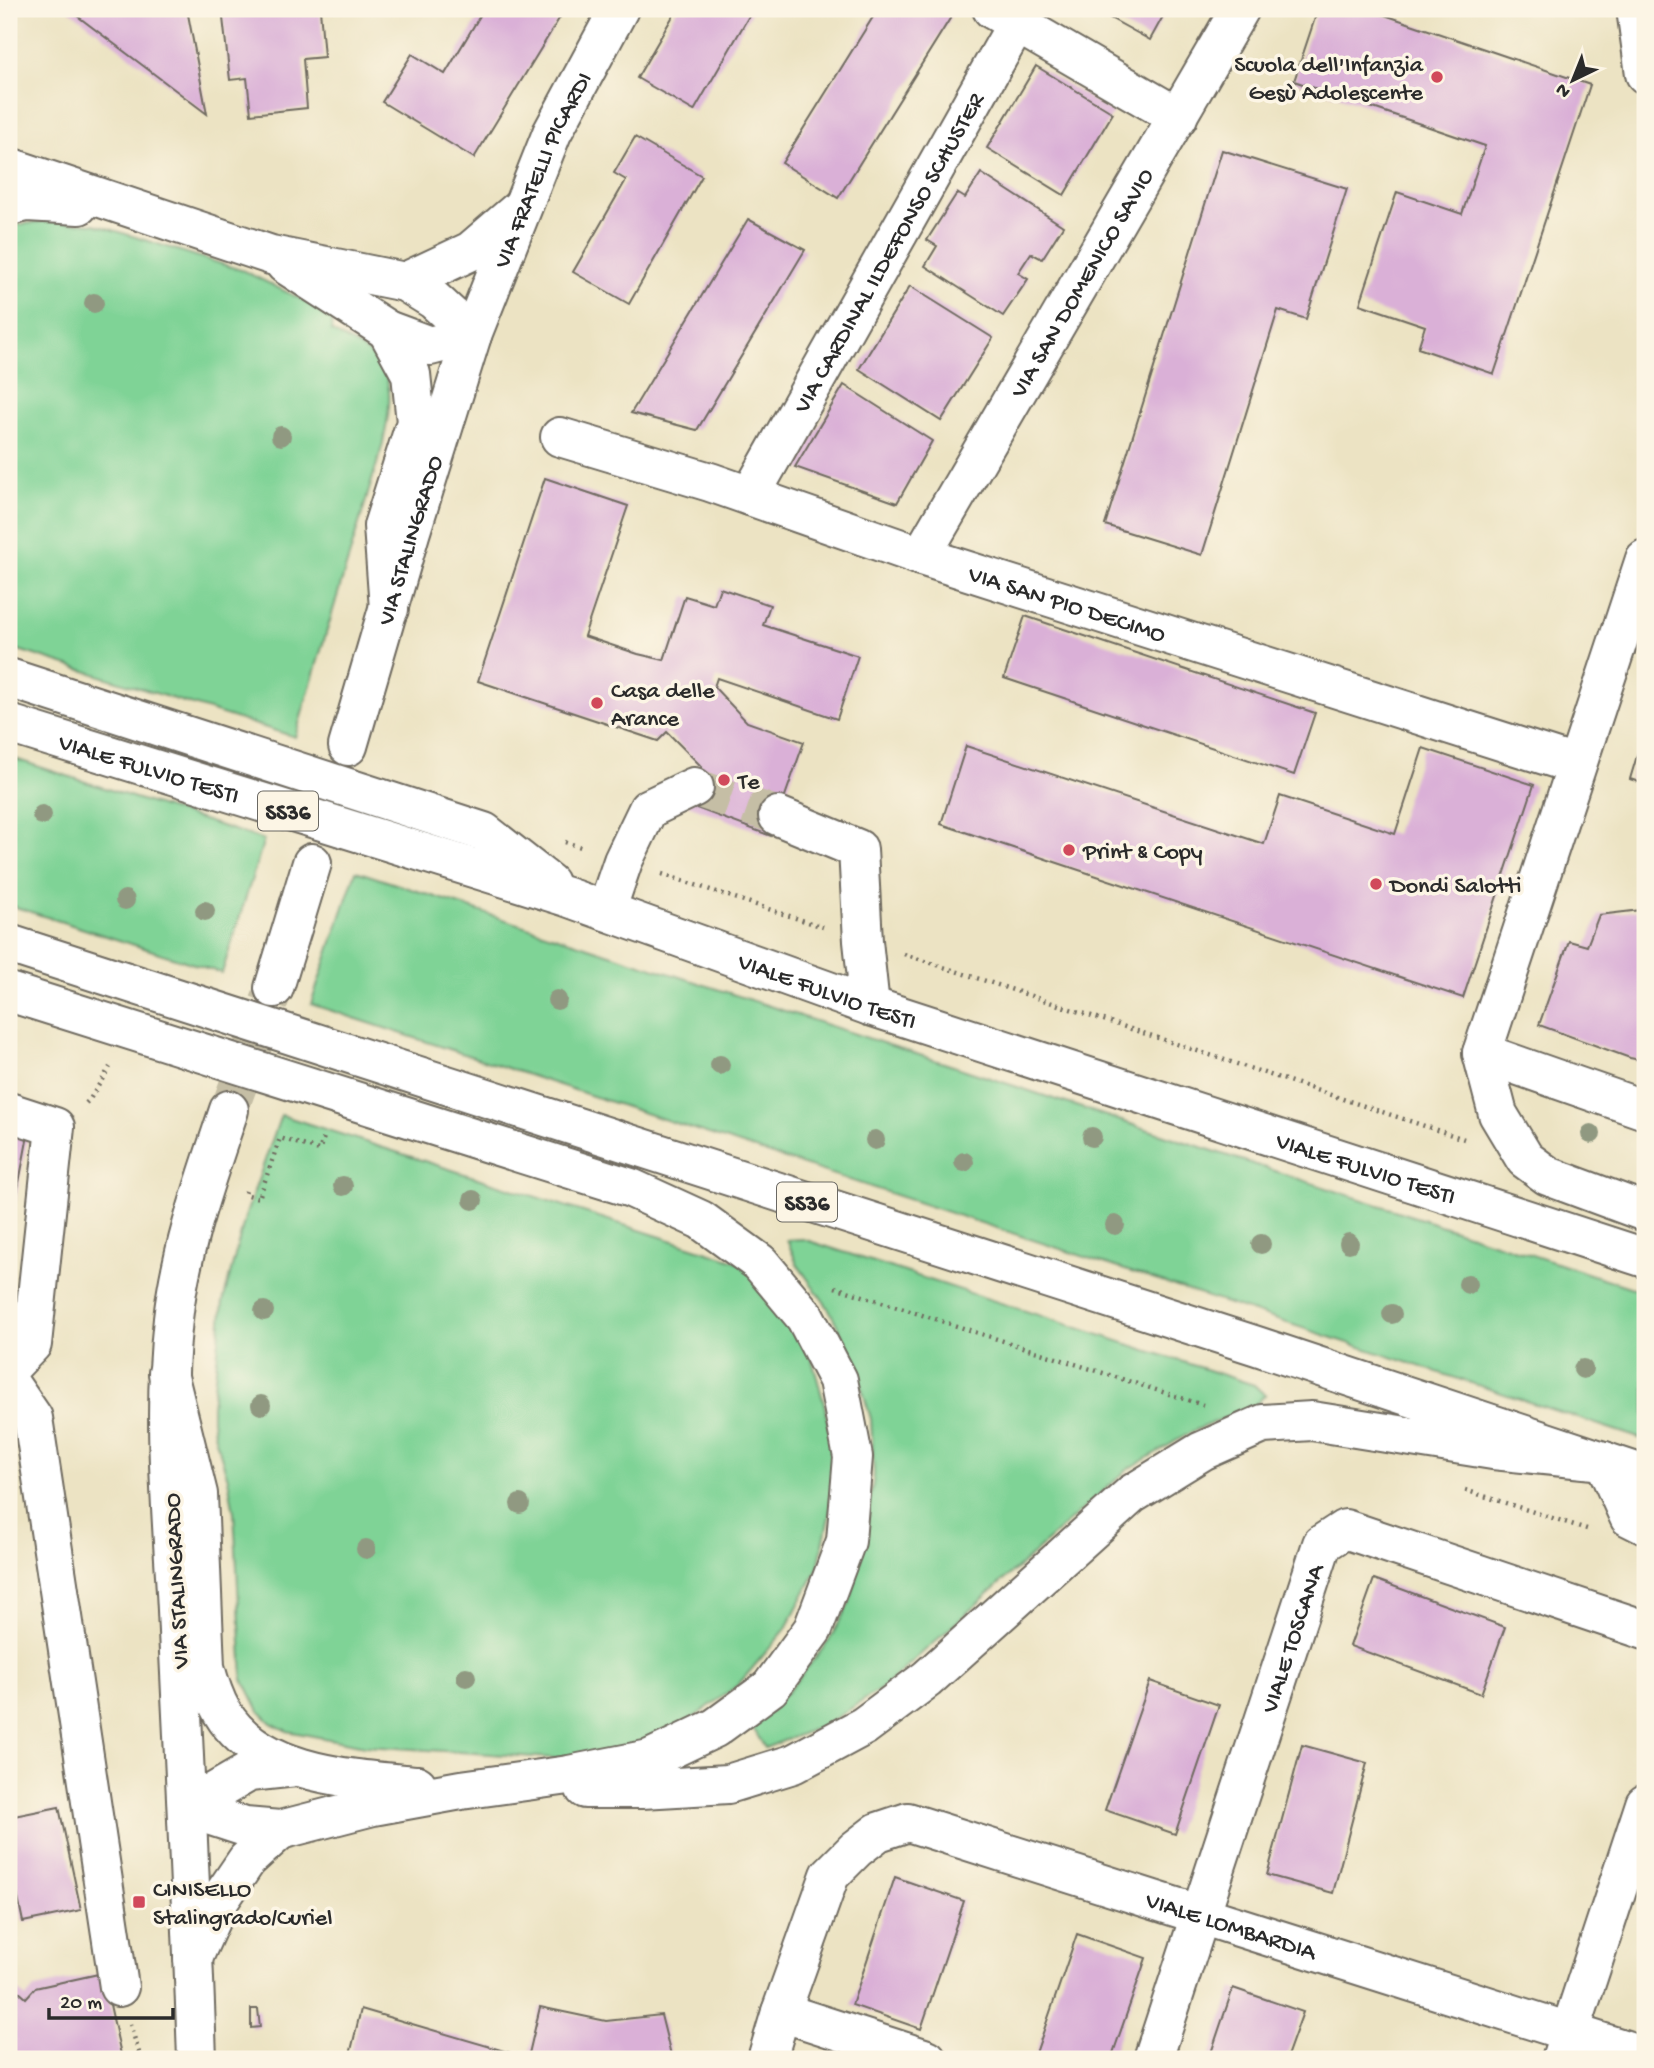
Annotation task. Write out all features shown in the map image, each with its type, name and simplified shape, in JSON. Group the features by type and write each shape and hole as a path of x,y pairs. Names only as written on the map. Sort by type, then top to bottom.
{"main road":[{"name":"VIA FRATELLI PICARDI","path":"472,335 552,134 619,9"},
{"name":"VIA SAN DOMENICO SAVIO","path":"921,556 1240,9"},
{"path":"1636,9 1645,74"},
{"path":"1012,13 1178,117"},
{"name":"VIA CARDINAL ILDEFONSO SCHUSTER","path":"750,496 1012,13"},
{"path":"9,167 271,255 405,282 434,299 472,335"},
{"path":"9,206 27,202 137,210"},
{"path":"405,282 471,251 521,208"},
{"path":"271,255 387,330 430,346 472,335"},
{"path":"387,330 411,374 416,422 383,526 389,609"},
{"name":"VIA STALINGRADO","path":"348,746 472,335"},
{"name":"VIA SAN PIO DECIMO","path":"560,437 710,482 921,556 1576,765"},
{"path":"1645,559 1482,1053 1498,1114 1525,1159 1548,1176 1645,1212"},
{"path":"9,678 484,832 568,897"},
{"name":"VIALE FULVIO TESTI","path":"9,724 568,897 870,1006 1645,1258"},
{"path":"606,911 623,861 648,809 694,787"},
{"path":"778,816 858,849 870,1006"},
{"path":"274,988 312,863"},
{"name":"SS36","path":"9,944 1257,1346 1645,1475"},
{"path":"9,992 631,1188 701,1220 760,1263 805,1317 838,1380 853,1457 846,1541 813,1629 769,1688 715,1728 650,1759 569,1775 373,1806 280,1830 245,1826 187,1808"},
{"path":"1482,1053 1645,1110"},
{"name":"VIA STALINGRADO","path":"197,2059 169,1449 168,1373 173,1318 188,1235 229,1110"},
{"path":"9,1112 55,1127 32,1344 9,1368"},
{"path":"168,1373 198,1494 205,1667 223,1713 252,1744 273,1758 296,1767 369,1780 461,1790 642,1789 728,1784 793,1764 864,1726 927,1679 1132,1494 1202,1451 1263,1424 1312,1421 1493,1450 1604,1461 1629,1517 1645,1525"},
{"path":"9,1382 33,1418 119,1987"},
{"name":"VIALE TOSCANA","path":"1153,2059 1322,1544 1345,1529 1645,1630"},
{"path":"187,1808 249,1772 296,1767"},
{"path":"1566,2046 1645,1804"},
{"name":"VIALE LOMBARDIA","path":"781,2012 831,1875 856,1849 878,1832 908,1822 1201,1915 1566,2046 1645,2056"},
{"path":"193,1958 219,1901 247,1860 280,1830"},
{"path":"767,2059 781,2012 927,2059"}],"path":[{"path":"259,1198 280,1138 319,1150 325,1135"}],"green space":[{"path":"48,221 94,224 244,271 333,315 331,331 370,354 381,366 389,388 387,425 382,447 295,737 9,647 9,226"},
{"path":"9,757 264,840 222,973 9,905"},
{"path":"356,871 1645,1292 1645,1440 311,1004"},
{"path":"281,1115 736,1261 750,1272 811,1356 825,1407 833,1453 830,1512 818,1568 785,1630 738,1685 689,1721 636,1747 583,1760 365,1746 287,1731 271,1723 259,1711 243,1679 234,1512 228,1479 214,1433 212,1406 223,1302 245,1217"},
{"path":"803,1239 1254,1385 1265,1395 1254,1406 1193,1431 1127,1470 884,1687 825,1725 765,1748 753,1728 789,1690 829,1641 850,1602 864,1546 874,1475 871,1419 852,1355 829,1309 797,1264 787,1240"}],"building":[{"path":"68,9 187,9 207,114"},
{"path":"222,9 320,9 324,57 303,59 307,108 251,114 247,78 230,80"},
{"path":"484,9 565,9 474,158 382,102 412,54 445,74"},
{"path":"677,9 753,9 694,111 637,78"},
{"path":"878,9 937,9 951,17 838,198 782,163"},
{"path":"1094,9 1167,9 1150,40"},
{"path":"1318,9 1367,9 1590,85 1494,374 1418,348 1425,326 1360,304 1397,192 1462,214 1485,146 1294,81"},
{"path":"1036,66 1113,113 1064,195 987,148"},
{"path":"635,137 702,176 629,304 573,272 626,180 614,173"},
{"path":"1222,150 1347,189 1306,319 1278,310 1202,555 1105,525"},
{"path":"981,173 1063,226 1042,259 1031,253 1018,273 1028,279 1003,316 925,266 937,246 927,240 957,193 965,198"},
{"path":"748,219 805,250 697,430 631,413"},
{"path":"910,286 993,338 941,421 859,369"},
{"path":"844,385 932,441 897,503 795,467"},
{"path":"545,478 628,506 584,636 664,660 685,596 714,605 720,588 770,605 763,625 858,656 837,719 717,678 714,687 747,722 804,742 771,836 688,805 702,767 667,732 658,741 478,681"},
{"path":"1025,616 1315,713 1294,775 1004,678"},
{"path":"1645,729 1645,784 1630,779"},
{"name":"Dondi Salotti","path":"966,746 1264,844 1280,796 1395,834 1423,748 1534,785 1463,998 941,824"},
{"path":"1641,910 1645,912 1645,1061 1539,1025 1569,941 1587,946 1599,915"},
{"path":"9,1123 29,1130 10,1230 9,1230"},
{"path":"1374,1579 1505,1627 1481,1694 1350,1646"},
{"path":"1150,1681 1219,1705 1175,1834 1105,1810"},
{"path":"1302,1745 1367,1763 1333,1893 1267,1875"},
{"path":"59,1807 81,1910 23,1922 9,1855 9,1817"},
{"path":"895,1877 964,1901 921,2029 852,2005"},
{"path":"1077,1934 1146,1958 1111,2059 1034,2059"},
{"path":"103,1973 122,2059 9,2059 9,1983 26,1998 35,1988"},
{"path":"1233,1988 1303,2012 1286,2059 1209,2059"},
{"path":"540,2007 606,2021 661,2015 672,2059 349,2059 361,2009 528,2058"},
{"path":"251,2009 258,2009 260,2027 251,2028"}],"tunnel":[{"path":"694,787 778,816"},
{"path":"229,1110 272,994"}],"place":[{"name":"Scuola dell'Infanzia Gesù Adolescente","path":"1437,77"},
{"name":"Casa delle Arance","path":"597,703"},
{"name":"Te","path":"724,780"},
{"name":"Print & Copy","path":"1069,850"},
{"name":"Dondi Salotti","path":"1376,884"},
{"name":"CINISELLO Stalingrado/Curiel","path":"139,1902"}]}
